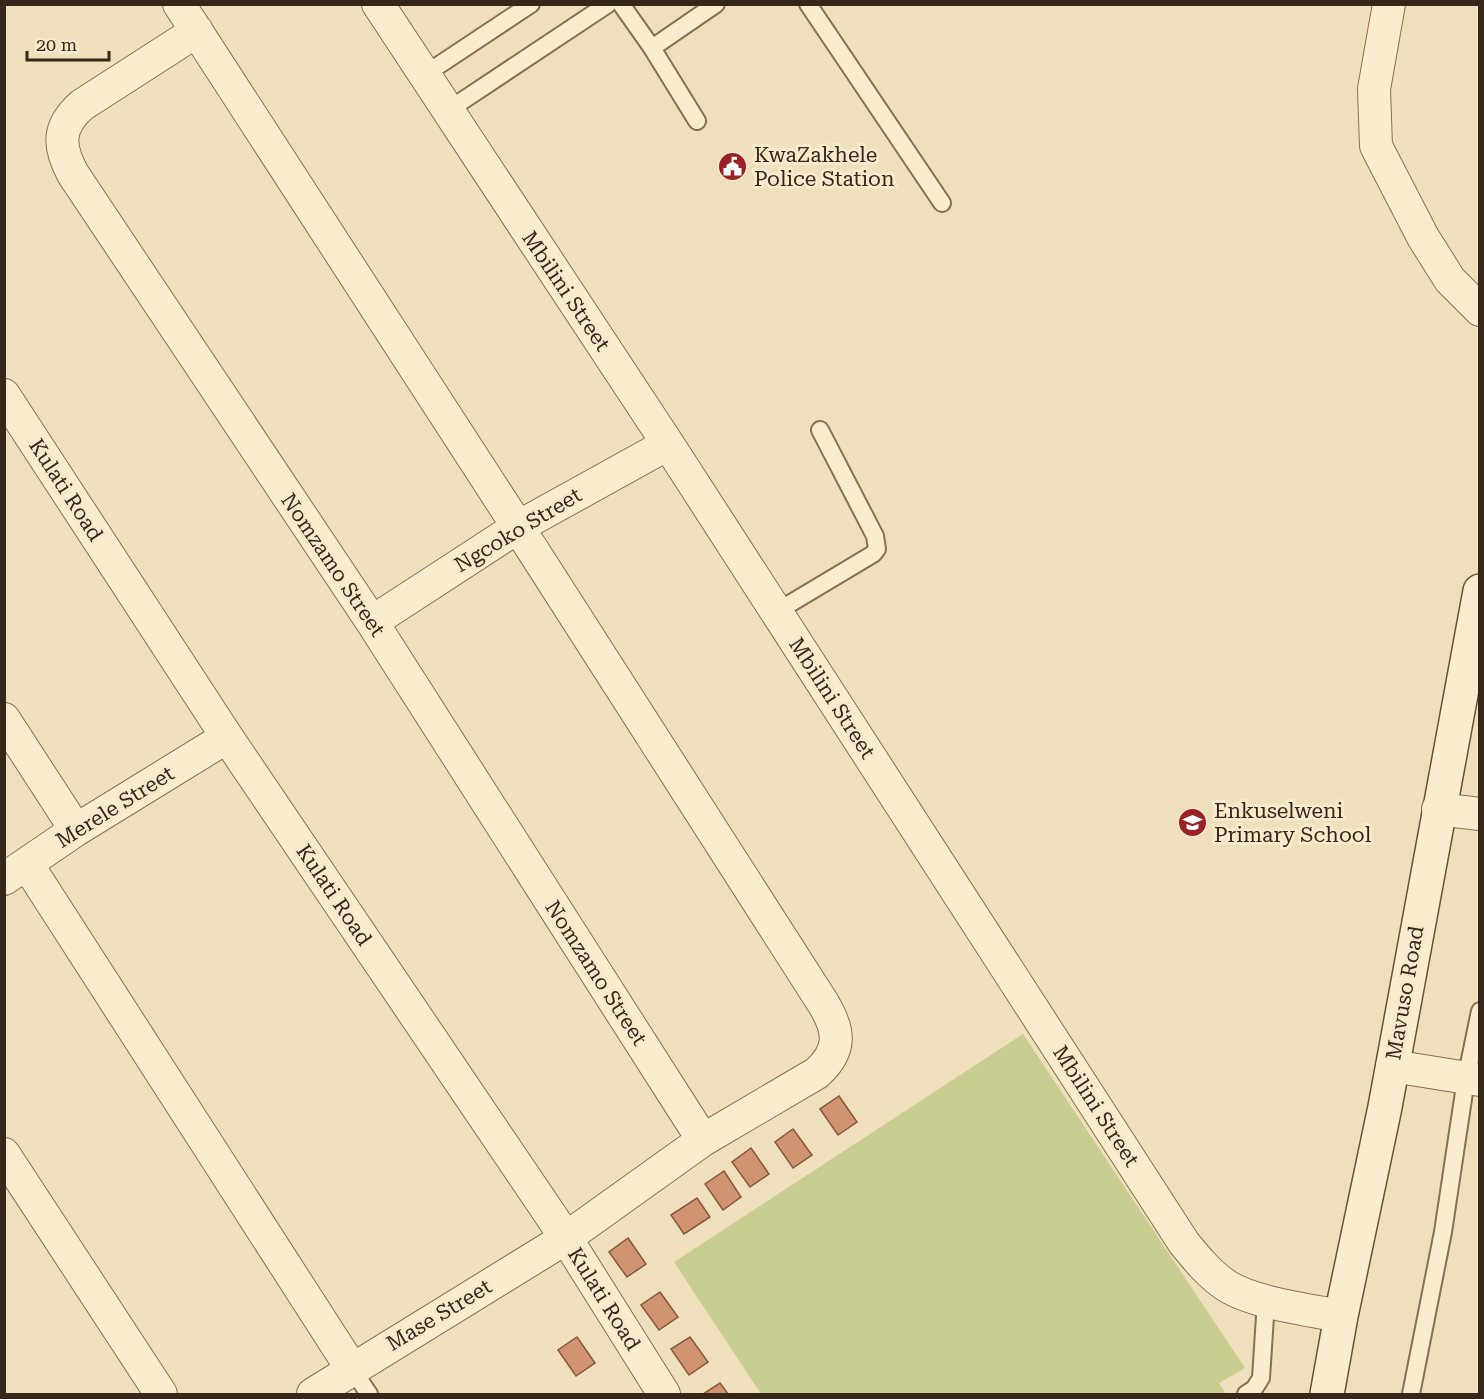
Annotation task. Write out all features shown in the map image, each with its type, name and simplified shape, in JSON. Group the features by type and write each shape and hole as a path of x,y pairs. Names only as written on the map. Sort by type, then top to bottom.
{"street":[{"name":"Mase Street","path":"179,4 831,1016 836,1041 835,1051 828,1063 816,1073 703,1140 566,1238 313,1395"},
{"name":"Mbilini Street","path":"378,4 668,444 1184,1243 1203,1266 1228,1287 1266,1301 1341,1316"},
{"path":"1379,6 1374,89 1376,146 1423,237 1450,280 1479,310"},
{"name":"Nomzamo Street","path":"197,31 82,105 71,115 64,132 63,155 79,184 372,622 703,1140"},
{"name":"Kulati Road","path":"4,395 227,737 566,1238 664,1395"},
{"name":"Ngcoko Street","path":"372,622 518,527 668,444"},
{"name":"Mavuso Road","path":"1327,1395 1341,1316 1366,1204 1479,591"},
{"path":"4,719 76,830"},
{"name":"Merele Street","path":"16,871 76,830 227,737"},
{"path":"1438,809 1479,814"},
{"path":"16,871 352,1369"},
{"path":"1392,1066 1473,1080"},
{"path":"4,1155 161,1395"}],"lane":[{"path":"424,75 531,4"},
{"path":"447,111 608,4"},
{"path":"621,4 652,48 697,121"},
{"path":"652,48 716,4"},
{"path":"808,4 942,203"},
{"path":"776,612 873,554 878,545 820,430"},
{"path":"1411,1395 1473,1080 1479,1011"},
{"path":"1246,1395 1254,1389 1261,1378 1266,1301"},
{"path":"352,1369 369,1395"}],"green space":[{"path":"1023,1034 1245,1368 1219,1383 1226,1394 761,1394 674,1262"}],"building":[{"path":"839,1096 857,1122 838,1135 820,1109"},
{"path":"793,1129 812,1155 793,1168 775,1142"},
{"path":"751,1148 769,1174 750,1187 732,1162"},
{"path":"724,1171 741,1197 723,1210 705,1184"},
{"path":"697,1198 710,1217 684,1234 671,1215"},
{"path":"628,1238 646,1264 627,1277 609,1252"},
{"path":"660,1292 678,1317 659,1330 641,1305"},
{"path":"577,1337 595,1363 576,1376 558,1350"},
{"path":"690,1337 708,1362 689,1375 671,1349"},
{"path":"720,1383 728,1394 703,1394"}],"place":[{"name":"KwaZakhele Police Station","path":"733,167"},
{"name":"Enkuselweni Primary School","path":"1193,823"}]}
